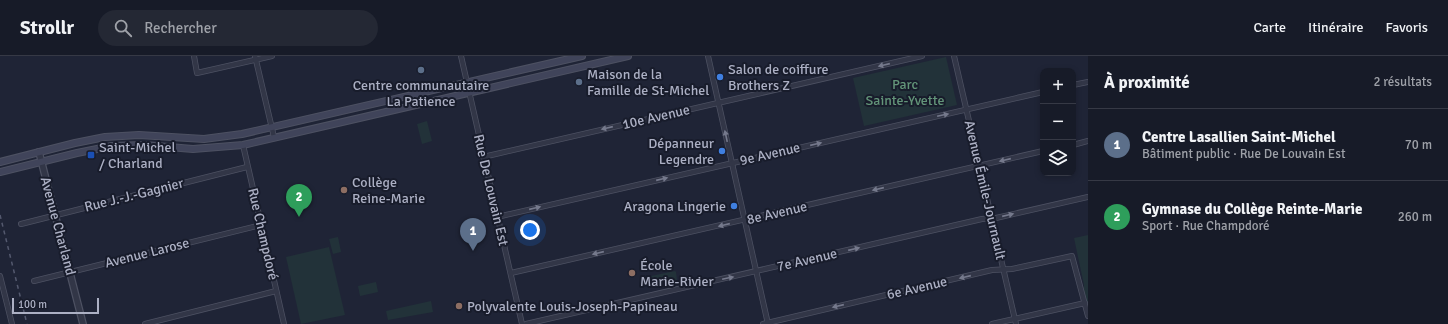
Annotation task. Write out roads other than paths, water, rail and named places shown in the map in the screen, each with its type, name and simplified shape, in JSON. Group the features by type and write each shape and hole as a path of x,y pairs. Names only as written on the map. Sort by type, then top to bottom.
{"main road":[{"path":"0,162 86,140 110,136 145,135 210,138 242,134 582,56"},
{"path":"0,172 91,150 119,146 193,149 243,145 628,56"}],"street":[{"path":"194,56 197,73 256,58 272,56"},
{"name":"Rue De Louvain Est","path":"461,56 522,324"},
{"path":"708,56 757,272 767,324"},
{"name":"10e Avenue","path":"483,157 922,56"},
{"name":"Avenue Émile-Journault","path":"954,56 1015,321"},
{"path":"256,58 274,137"},
{"path":"1076,84 1088,82"},
{"name":"9e Avenue","path":"497,217 1040,93"},
{"path":"1076,144 1088,141"},
{"name":"Rue Champdoré","path":"243,145 284,324"},
{"name":"Avenue Charland","path":"39,152 83,324"},
{"name":"8e Avenue","path":"510,273 1040,153"},
{"name":"Rue J.-J.-Gagnier","path":"22,224 247,167"},
{"name":"7e Avenue","path":"526,324 982,219 1088,197"},
{"name":"Avenue Larose","path":"34,282 261,225"},
{"name":"6e Avenue","path":"767,324 992,270 1003,270 1072,256 1085,303"},
{"path":"0,276 2,290 12,324"},
{"path":"145,324 276,291"},
{"path":"992,324 1015,321 1085,303 1088,316"}],"railway":[{"path":"0,215 27,324"}],"place":[{"name":"Centre communautaire La Patience","path":"421,70"},
{"name":"Salon de coiffure Brothers Z","path":"720,77"},
{"name":"Maison de la Famille de St-Michel","path":"579,82"},
{"name":"Dépanneur Legendre","path":"722,151"},
{"name":"Saint-Michel / Charland","path":"91,155"},
{"name":"Collège Reine-Marie","path":"344,190"},
{"name":"Aragona Lingerie","path":"734,206"},
{"name":"Gymnase du Collège Reinte-Marie","path":"299,217"},
{"name":"Centre Lasallien Saint-Michel","path":"473,251"},
{"name":"École Marie-Rivier","path":"632,273"},
{"name":"Polyvalente Louis-Joseph-Papineau","path":"459,306"}],"park label":[{"name":"Parc Sainte-Yvette","path":"905,92"}]}
